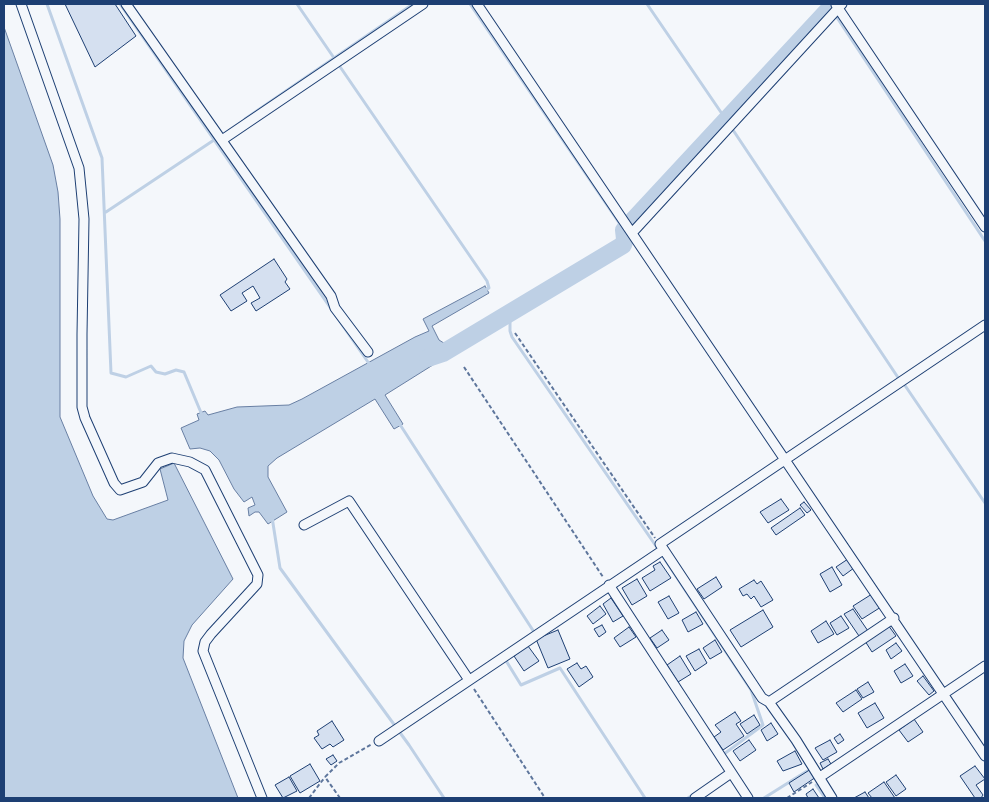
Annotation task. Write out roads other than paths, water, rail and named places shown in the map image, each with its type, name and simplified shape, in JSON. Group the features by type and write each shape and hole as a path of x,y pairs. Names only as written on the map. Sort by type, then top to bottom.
{"street":[{"path":"20,4 79,168 84,219 82,407 85,418 114,483 120,490 143,482 158,463 172,458 190,462 205,470 258,575 257,584 211,634 205,642 203,651 262,798"},
{"path":"126,4 331,296 335,308 368,352"},
{"path":"222,140 423,4"},
{"path":"477,4 784,459 894,618 985,756"},
{"path":"629,229 836,8 985,227"},
{"path":"379,741 661,549 784,459 985,325"},
{"path":"304,525 349,501 469,680"},
{"path":"661,549 762,698 769,702 832,798"},
{"path":"609,585 748,798"},
{"path":"769,702 894,618"},
{"path":"820,777 985,666"},
{"path":"695,798 731,773"}],"water":[{"path":"4,27 53,165 58,192 60,219 60,417 93,496 107,519 113,520 168,500 160,469 174,463 233,579 192,625 184,641 183,658 238,798 4,798"},
{"path":"485,286 489,293 432,326 439,340 447,345 452,353 385,395 403,424 394,429 375,399 277,458 268,466 268,477 287,512 268,524 259,512 249,516 248,508 255,505 252,497 244,502 234,489 219,460 210,451 200,448 190,449 181,428 199,420 197,414 205,411 208,415 237,407 289,405 429,331 423,319"}],"waterway":[{"path":"47,4 102,158 111,373 126,377 151,366 156,372 165,374 176,370 184,372 202,415"},
{"path":"120,4 370,365"},
{"path":"297,4 487,281 489,288 484,291"},
{"path":"245,119 413,4"},
{"path":"470,4 624,230"},
{"path":"647,4 729,124"},
{"path":"828,4 985,241"},
{"path":"428,358 443,353 623,245 625,239 624,230 831,7"},
{"path":"733,130 899,379"},
{"path":"106,212 214,140"},
{"path":"510,312 510,331 512,337 658,549 751,690 763,725 724,754"},
{"path":"904,384 985,503"},
{"path":"399,423 534,632 532,634"},
{"path":"272,517 280,568 409,745 444,798"},
{"path":"505,659 521,685 560,668 645,798"},
{"path":"764,798 807,771"},
{"path":"816,785 825,798"},
{"path":"688,798 694,794"}]}
